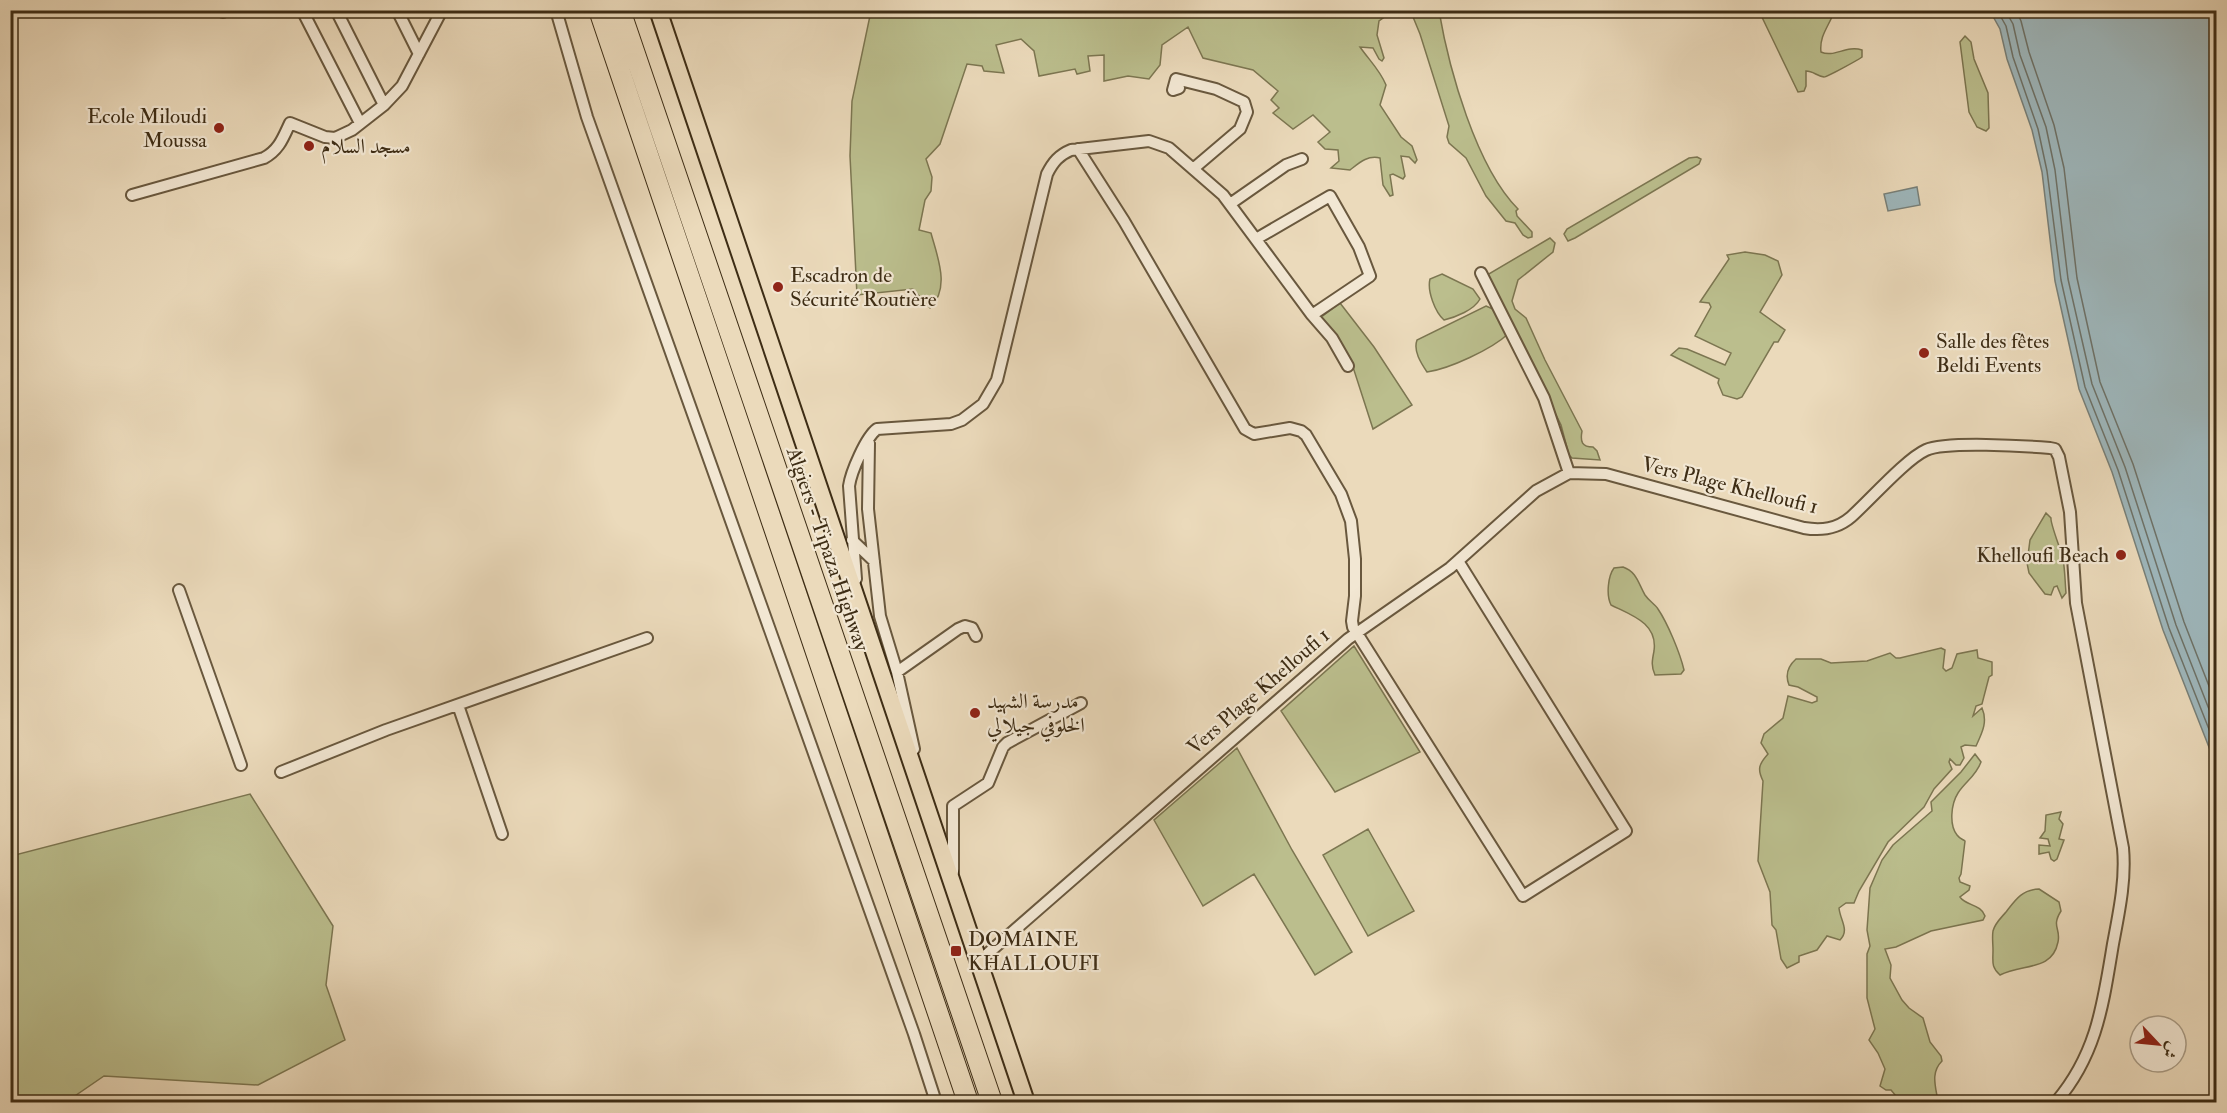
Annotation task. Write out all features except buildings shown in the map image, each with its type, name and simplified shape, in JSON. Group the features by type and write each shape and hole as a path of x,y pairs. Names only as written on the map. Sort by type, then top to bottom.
{"highway":[{"name":"Algiers - Tipaza Highway","path":"599,10 968,1102"},
{"name":"Algiers - Tipaza Highway","path":"620,10 992,1102"}],"main road":[{"path":"658,10 1026,1102"}],"street":[{"path":"302,10 360,123"},
{"path":"336,10 384,105"},
{"path":"397,10 419,54"},
{"path":"556,10 586,117 914,1034 936,1102"},
{"path":"132,195 264,158 274,153 281,144 290,123 325,137 335,138 384,105 402,86 438,13"},
{"path":"1179,88 1173,90 1176,80 1216,89 1244,102 1247,112 1240,129 1193,169"},
{"path":"859,611 852,540 850,482 869,437 877,429 951,424 962,420 989,397 1002,364 1047,174 1057,158 1071,150 1149,141 1169,148 1223,195 1312,315 1332,338 1347,366"},
{"path":"1078,149 1124,221 1245,429 1254,434 1290,428 1301,431 1341,494 1353,531 1355,573 1352,621 1356,632 1523,896 1626,831 1458,561"},
{"path":"1230,204 1286,165 1302,159"},
{"path":"1256,239 1330,196 1359,247 1370,276 1312,315"},
{"path":"1480,273 1545,398 1569,472"},
{"path":"869,437 868,509 880,616 897,672 929,814"},
{"name":"Vers Plage Khelloufi 1","path":"978,962 1356,632 1458,561 1536,491 1569,472 1594,472 1617,476 1814,530 1834,528 1843,524 1910,461 1927,449 1953,445 2045,447 2055,449 2058,453 2070,512 2076,603 2123,848 2124,868 2120,909 2097,1029 2080,1068 2056,1102"},
{"path":"852,540 874,561"},
{"path":"179,590 241,765"},
{"path":"897,672 958,629 965,626 972,628 976,636"},
{"path":"281,772 386,730 647,638"},
{"path":"952,884 953,806 988,783 1003,747 1007,743 1081,703"},
{"path":"458,705 502,834"}],"green space":[{"path":"871,11 1393,11 1379,21 1377,35 1384,58 1382,61 1373,48 1360,47 1378,70 1386,85 1380,105 1401,137 1412,146 1417,160 1415,163 1409,157 1401,156 1405,176 1403,179 1393,174 1390,175 1393,195 1390,196 1383,185 1380,158 1367,159 1350,170 1331,168 1339,161 1338,150 1325,149 1318,142 1330,132 1313,115 1293,129 1273,113 1279,108 1271,100 1278,91 1253,70 1203,58 1188,27 1162,45 1160,65 1149,79 1128,76 1104,81 1104,55 1088,56 1090,71 1077,74 1075,69 1039,76 1034,51 1021,39 996,45 1004,73 984,71 982,66 967,64 940,144 926,159 932,177 931,191 925,200 919,230 931,233 939,262 941,282 936,300 930,308 913,289 857,295 850,156 852,101"},
{"path":"1405,11 1439,11 1457,88 1477,143 1503,191 1518,209 1517,216 1532,232 1532,237 1528,238 1523,235 1515,223 1506,221 1486,196 1466,158 1449,143 1447,137 1449,126 1420,34 1413,17"},
{"path":"1759,11 1834,12 1823,36 1821,52 1831,54 1856,49 1862,50 1862,57 1824,77 1806,71 1806,86 1804,91 1798,92"},
{"path":"1965,36 1971,42 1974,59 1988,93 1989,128 1986,131 1977,127 1969,112 1960,42"},
{"path":"1689,158 1701,159 1699,164 1568,241 1564,234 1567,229"},
{"path":"1550,238 1555,243 1553,252 1518,280 1512,301 1515,309 1526,318 1582,431 1583,443 1597,451 1600,460 1572,458 1569,455 1561,425 1487,275"},
{"path":"1745,252 1765,255 1778,261 1782,275 1760,312 1785,330 1778,342 1774,342 1742,397 1737,399 1723,395 1718,383 1719,379 1671,355 1679,348 1687,349 1725,365 1731,353 1695,336 1711,307 1709,303 1700,302 1729,259 1727,255"},
{"path":"1442,274 1473,289 1480,299 1469,310 1444,320 1432,301 1429,284 1430,279"},
{"path":"1340,303 1374,347 1412,405 1373,429 1353,367 1320,318"},
{"path":"1486,306 1493,309 1508,334 1470,358 1427,372 1417,353 1417,340"},
{"path":"2046,513 2051,518 2063,559 2066,593 2062,598 2057,586 2054,587 2051,595 2045,594 2029,573 2027,563 2030,540"},
{"path":"1623,567 1634,575 1645,595 1662,615 1680,655 1684,670 1681,674 1655,675 1652,666 1654,641 1652,633 1642,621 1611,605 1608,591 1610,576 1614,568"},
{"path":"1354,646 1420,752 1335,792 1281,711"},
{"path":"1941,648 1945,650 1943,668 1946,671 1952,668 1957,654 1977,650 1978,658 1992,662 1992,675 1989,677 1982,704 1976,706 1973,716 1982,708 1984,723 1976,746 1961,747 1964,758 1960,765 1956,765 1950,759 1952,769 1934,789 1924,807 1888,842 1854,903 1846,903 1839,908 1844,929 1840,940 1827,936 1817,950 1799,956 1799,962 1787,968 1781,959 1776,930 1772,925 1770,892 1758,861 1763,781 1760,770 1768,754 1761,743 1764,734 1783,718 1788,696 1812,703 1817,701 1817,697 1789,685 1787,674 1789,668 1796,659 1821,659 1831,663 1867,661 1890,653 1900,658"},
{"path":"1237,748 1292,850 1352,952 1315,975 1254,874 1203,906 1154,820"},
{"path":"1975,754 1981,762 1956,798 1952,808 1952,820 1954,831 1965,841 1960,882 1970,886 1969,890 1960,897 1980,909 1985,916 1983,920 1931,931 1896,947 1885,949 1891,965 1890,978 1902,1000 1923,1018 1930,1042 1941,1056 1942,1061 1935,1075 1938,1102 1901,1102 1891,1090 1880,1086 1885,1069 1869,1040 1875,1029 1867,998 1867,954 1870,946 1867,930 1870,888 1882,860 1893,845 1932,811 1931,802 1961,772"},
{"path":"250,794 333,926 326,985 345,1040 258,1085 104,1076 66,1102 11,1102 11,856"},
{"path":"2061,812 2059,819 2063,824 2059,839 2064,840 2057,859 2054,861 2049,852 2039,854 2039,845 2050,846 2048,839 2040,838 2045,831 2046,815"},
{"path":"1368,829 1414,911 1368,936 1323,855"},
{"path":"2039,889 2059,902 2061,911 2056,924 2059,937 2055,952 2043,962 2000,975 1993,964 1994,928 2020,896 2028,891"}],"water":[{"path":"1990,11 2216,11 2216,765 2163,630 2112,472 2079,389 2055,281 2042,172 2032,130 2007,59 2000,29"},
{"path":"1917,187 1920,205 1888,211 1884,194"}],"place":[{"name":"Ecole Miloudi Moussa","path":"219,128"},
{"name":"مسجد السلام","path":"309,146"},
{"name":"Escadron de Sécurité Routière","path":"778,287"},
{"name":"Salle des fêtes Beldi Events","path":"1924,353"},
{"name":"Khelloufi Beach","path":"2121,555"},
{"name":"مدرسة الشهيد الخلوفي جيلالي","path":"975,713"},
{"name":"DOMAINE KHALLOUFI","path":"956,951"}]}
